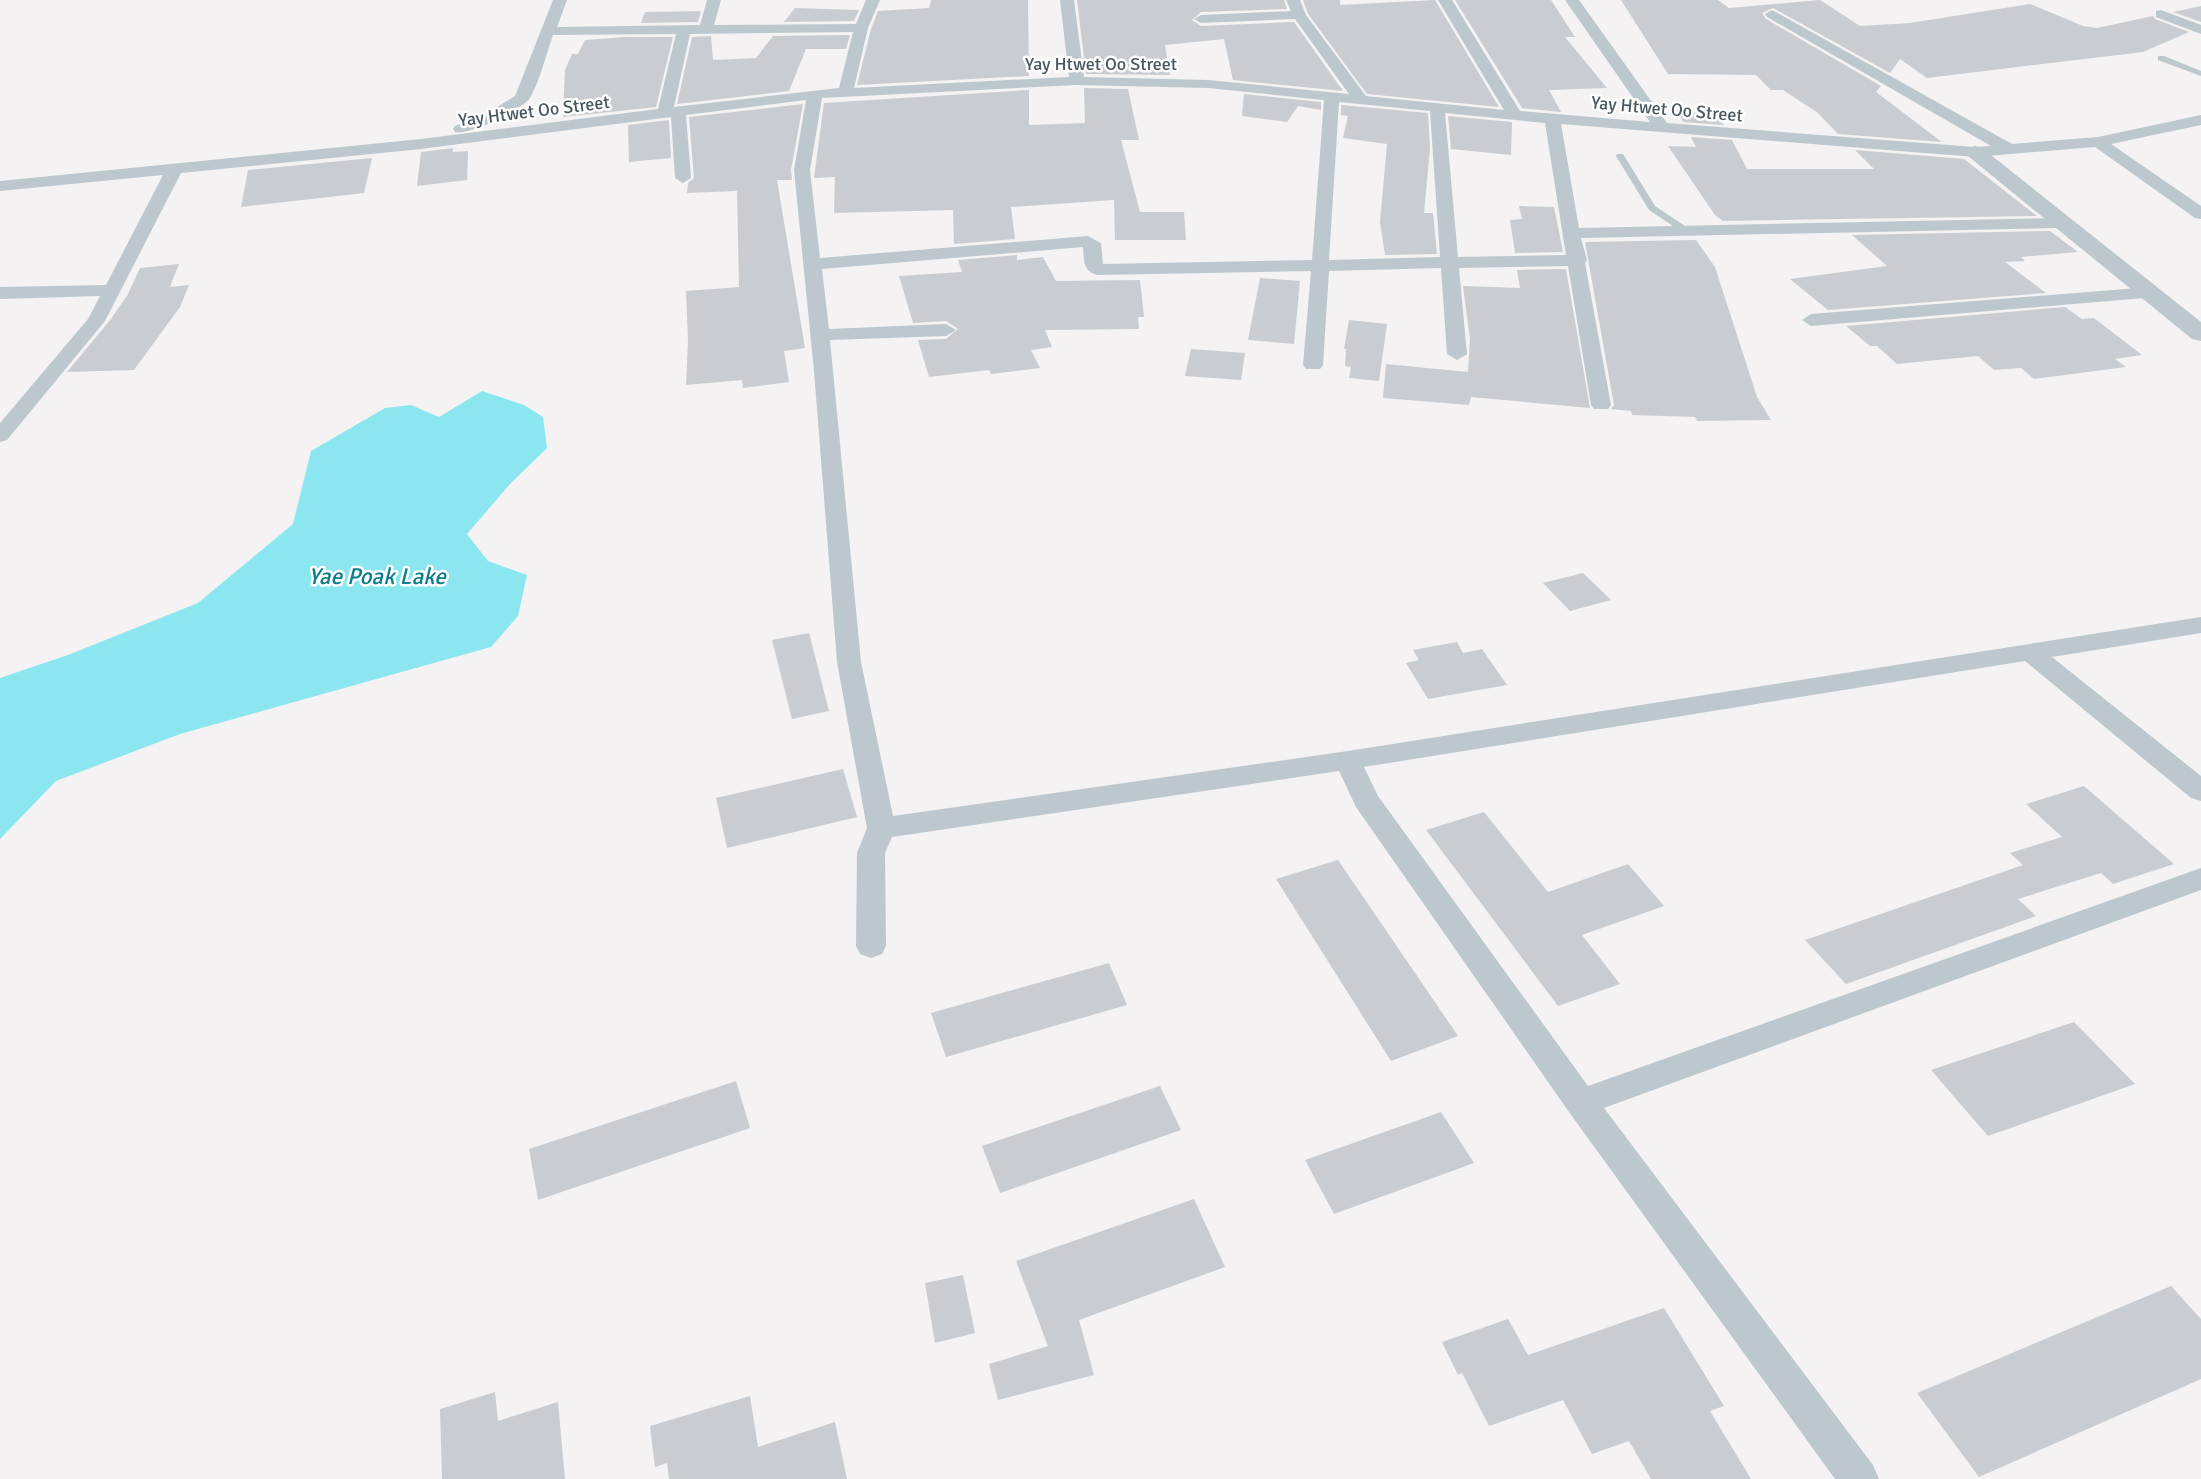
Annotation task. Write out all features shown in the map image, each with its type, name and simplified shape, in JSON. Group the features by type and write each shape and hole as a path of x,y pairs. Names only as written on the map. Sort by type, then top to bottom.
{"street":[{"path":"421,144 491,117 522,98 560,0"},
{"path":"706,29 714,0"},
{"path":"846,92 862,28 873,0"},
{"path":"1067,0 1077,81"},
{"path":"1293,0 1299,15 1362,101"},
{"path":"1445,0 1515,115"},
{"path":"1572,0 1661,126"},
{"path":"1772,14 2012,151"},
{"path":"2161,14 2201,30"},
{"path":"1201,19 1299,15"},
{"path":"548,31 862,28"},
{"path":"683,178 671,113 684,29"},
{"name":"Yay Htwet Oo Street","path":"0,186 421,144 815,94 1077,81 1208,84 1332,99 1552,119 1975,152 2098,142 2201,120"},
{"path":"815,94 802,170 820,335 849,662 881,828 871,853 871,946"},
{"path":"1313,365 1332,99"},
{"path":"1437,108 1457,354"},
{"path":"1552,119 1601,405"},
{"path":"2098,142 2201,214"},
{"path":"1975,152 2201,334"},
{"path":"0,436 96,321 174,170"},
{"path":"1571,233 2060,223"},
{"path":"812,264 1088,241 1092,243 1094,267 1098,270 1578,260"},
{"path":"0,293 114,290"},
{"path":"1811,320 2150,293"},
{"path":"820,335 946,330"},
{"path":"881,828 1348,760 2201,625"},
{"path":"2030,652 2201,791"},
{"path":"1348,760 1366,800 1581,1102 1859,1479"},
{"path":"1581,1102 2201,879"}],"lane":[{"path":"2161,58 2201,74"},
{"path":"1620,156 1652,208 1688,232"}],"water":[{"name":"Yae Poak Lake","path":"482,391 524,405 543,417 547,448 510,484 467,534 488,561 527,575 518,616 491,647 180,734 56,781 0,839 0,678 68,655 198,603 293,524 311,451 385,408 411,405 439,417"}],"building":[{"path":"931,0 1028,0 1029,76 857,85 878,11 929,8"},
{"path":"1077,0 1284,0 1287,9 1201,12 1192,20 1201,26 1294,22 1343,91 1233,80 1224,39 1165,45 1170,75 1086,74"},
{"path":"1303,0 1340,0 1340,5 1435,0 1499,107 1367,94 1308,14"},
{"path":"1455,0 1551,0 1575,37 1565,37 1607,88 1549,90 1561,112 1522,108"},
{"path":"1621,0 1718,0 1729,8 1820,0 1860,26 1910,23 2030,4 2083,26 2097,28 2153,16 2189,32 2143,52 1927,78 1900,59 1890,73 1773,8 1762,13 1766,19 1881,86 1876,92 1942,142 1838,134 1818,113 1783,90 1771,90 1756,75 1668,74"},
{"path":"2201,6 2201,22 2173,12"},
{"path":"795,8 859,10 854,21 784,22"},
{"path":"701,11 698,22 641,23 645,12"},
{"path":"850,35 846,49 806,49 789,91 677,104 692,37 711,36 713,60 756,58 773,36"},
{"path":"673,37 656,107 563,117 565,70 572,54 578,54 585,40"},
{"path":"1084,88 1128,89 1139,140 1121,140 1140,212 1184,212 1186,240 1115,240 1114,200 1011,207 1015,239 954,244 953,210 834,213 835,177 814,178 824,103 1029,90 1029,125 1085,123"},
{"path":"1244,94 1321,102 1321,110 1298,106 1287,122 1242,116"},
{"path":"803,104 791,170 792,180 777,180 805,348 784,351 789,382 743,388 742,380 686,385 686,291 739,287 737,191 687,193 688,183 694,178 689,117"},
{"path":"1341,105 1428,113 1430,148 1424,213 1433,213 1437,254 1385,255 1380,222 1387,144 1343,138 1348,116 1341,115"},
{"path":"1679,112 1718,114 1724,125 1683,122"},
{"path":"1448,116 1512,122 1511,155 1451,149"},
{"path":"669,120 671,158 629,162 628,125"},
{"path":"1691,137 1732,140 1747,169 1874,169 1855,150 1964,159 2037,216 1723,221 1715,215 1668,146 1696,147"},
{"path":"453,148 453,152 468,151 467,180 417,186 421,152"},
{"path":"372,158 364,193 241,207 248,170"},
{"path":"1519,206 1554,207 1563,252 1515,253 1510,220 1522,219"},
{"path":"2050,231 2078,252 2021,257 2025,261 2005,262 2046,293 1828,310 1790,279 1887,266 1852,235"},
{"path":"1696,240 1715,267 1757,397 1771,420 1697,421 1695,417 1632,415 1631,411 1611,409 1614,405 1585,242"},
{"path":"1017,255 1017,260 1043,257 1056,281 1140,280 1144,317 1138,317 1139,329 1045,330 1052,347 1031,350 1040,368 991,374 989,370 929,377 918,340 946,339 958,329 946,321 913,323 899,276 962,272 958,260"},
{"path":"179,264 170,287 189,285 180,307 134,370 67,372 111,319 128,294 140,268"},
{"path":"1566,269 1590,408 1471,397 1469,405 1383,398 1386,364 1468,372 1470,339 1463,286 1520,288 1517,270"},
{"path":"1260,278 1300,281 1294,344 1248,340"},
{"path":"2065,307 2082,319 2094,318 2142,355 2115,359 2126,367 2034,379 2021,368 1994,370 1978,356 1897,364 1877,346 1870,346 1846,326"},
{"path":"1349,320 1387,324 1379,381 1349,378 1351,367 1345,366 1344,349"},
{"path":"1191,349 1245,353 1241,380 1185,376"},
{"path":"1583,573 1611,600 1570,611 1543,583"},
{"path":"809,633 829,711 792,719 772,640"},
{"path":"1457,642 1463,653 1482,649 1507,685 1428,699 1406,663 1419,660 1413,650"},
{"path":"843,769 857,817 727,848 716,798"},
{"path":"2084,786 2174,864 2113,884 2101,873 2018,899 2036,916 1846,984 1805,940 2023,865 2010,853 2062,837 2026,804"},
{"path":"1484,812 1548,892 1628,864 1664,906 1582,935 1620,984 1558,1006 1426,830"},
{"path":"1338,860 1458,1036 1391,1061 1276,879"},
{"path":"1109,963 1127,1005 946,1057 931,1013"},
{"path":"2074,1022 2135,1084 1988,1136 1931,1070"},
{"path":"736,1081 750,1128 538,1200 529,1149"},
{"path":"1160,1086 1181,1130 1000,1193 982,1146"},
{"path":"1441,1112 1474,1163 1334,1214 1305,1160"},
{"path":"1194,1199 1225,1267 1079,1320 1094,1375 998,1400 989,1364 1048,1346 1016,1261"},
{"path":"963,1275 975,1333 935,1343 925,1283"},
{"path":"2171,1286 2201,1319 2201,1379 1979,1477 1917,1393"},
{"path":"1664,1308 1724,1406 1710,1411 1751,1479 1651,1479 1629,1441 1592,1454 1563,1400 1489,1426 1462,1373 1458,1375 1442,1342 1508,1319 1528,1355"},
{"path":"495,1392 498,1421 558,1402 565,1479 442,1479 440,1409"},
{"path":"750,1396 758,1447 835,1422 847,1479 669,1479 667,1463 655,1467 650,1426"}]}
